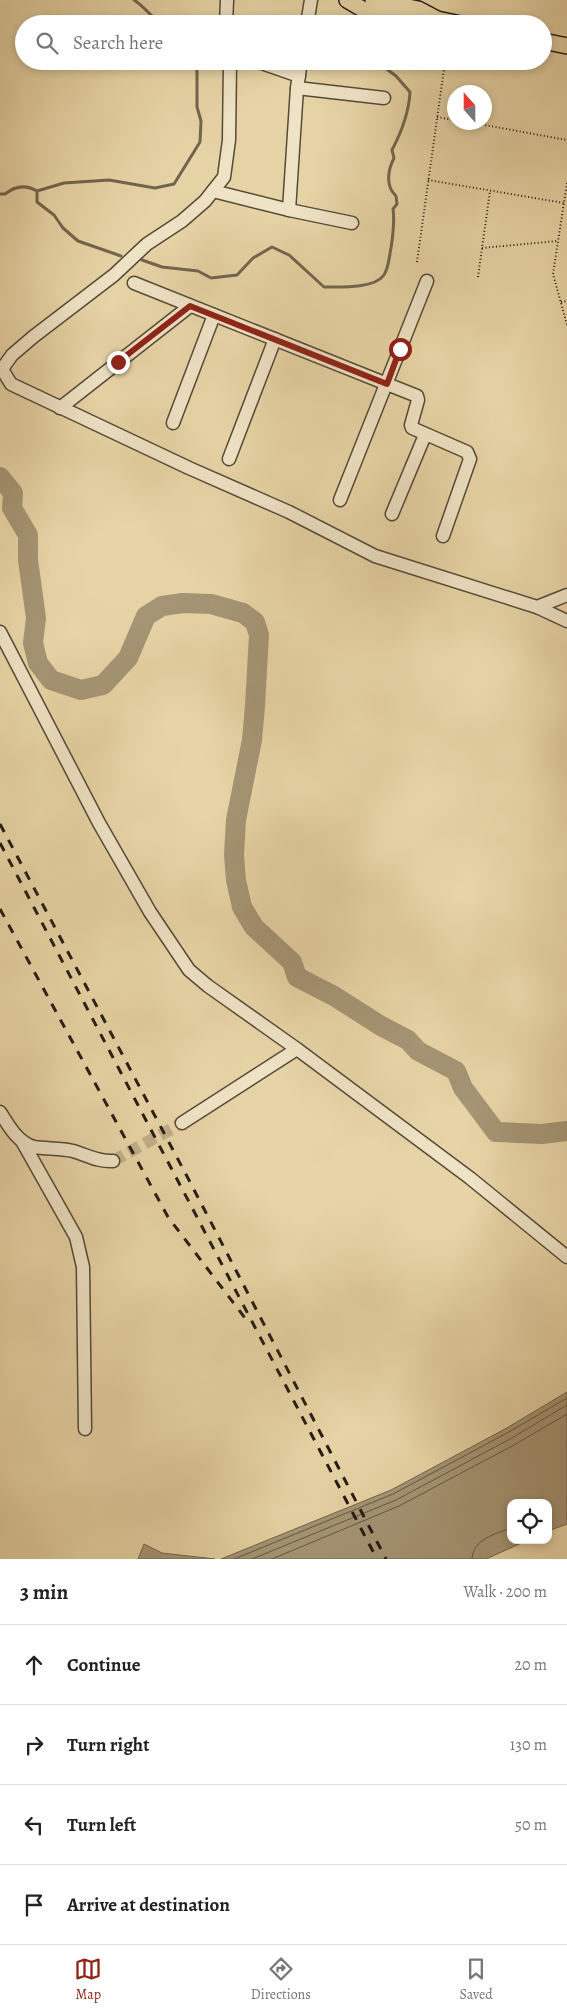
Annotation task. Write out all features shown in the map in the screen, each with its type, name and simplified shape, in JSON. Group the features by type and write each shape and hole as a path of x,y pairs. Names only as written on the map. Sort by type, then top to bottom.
{"main road":[{"path":"347,0 417,15"},
{"path":"552,43 567,46"}],"street":[{"path":"226,15 227,0"},
{"path":"309,15 311,0"},
{"path":"230,70 229,140 224,177 213,191 182,221 147,244 114,275 12,355 1,369 10,384 289,512 375,556 537,607 567,621"},
{"path":"274,70 298,82 384,98"},
{"path":"289,210 300,70"},
{"path":"213,191 289,210 352,222"},
{"path":"340,500 427,280"},
{"path":"134,283 417,396 418,400 411,426 413,430 467,452 470,459 443,536"},
{"path":"60,408 190,306"},
{"path":"173,424 214,315"},
{"path":"229,459 275,339"},
{"path":"392,514 425,435"},
{"path":"537,607 567,595"},
{"path":"0,632 99,824 150,912 189,970 208,986 297,1049 470,1178 567,1257"},
{"path":"182,1123 297,1049"},
{"path":"0,1112 11,1130 32,1146 71,1150 104,1162 113,1161"},
{"path":"22,1140 80,1246 83,1267 85,1429"}],"path":[{"path":"416,262 444,70"},
{"path":"437,117 447,119"},
{"path":"492,126 567,140"},
{"path":"428,180 564,203"},
{"path":"567,183 553,274 567,325"},
{"path":"478,277 490,190"},
{"path":"482,248 558,241"},
{"path":"561,302 567,301"}],"water":[{"path":"567,1392 567,1524 552,1530 552,1499 507,1499 507,1544 519,1544 486,1559 221,1559 391,1490 505,1429"},
{"path":"144,1544 162,1553 215,1559 138,1559"}],"waterway":[{"path":"134,0 152,15"},
{"path":"37,191 64,183 109,180 155,188 174,184 200,142 201,121 197,107 197,70"},
{"path":"142,260 162,267 198,271 211,278 237,275 253,258 272,247 289,255 324,287 365,285 379,280 386,272 388,265 394,228 393,209 397,204 396,196 389,183 389,173 394,158 392,150 404,122 410,92 388,70"},
{"path":"0,194 5,194 20,187 28,187 37,191 37,202 54,215 63,228 78,241 121,256"},
{"path":"0,477 13,493 12,508 28,535 28,560 36,618 33,643 38,663 51,680 81,690 103,685 128,658 146,616 162,606 183,603 211,604 243,613 255,622 259,635 255,706 252,740 236,820 234,855 236,880 242,907 254,927 292,962 297,977 334,996 381,1026 408,1040 418,1051 456,1071 463,1088 496,1132 542,1134 567,1131"}],"tunnel":[{"path":"113,1161 182,1123"}],"railway":[{"path":"0,824 190,1182 386,1559"},
{"path":"0,843 377,1559"},
{"path":"0,909 168,1217 245,1318"}],"route":[{"path":"118,362 190,306 387,384 400,349"}]}
